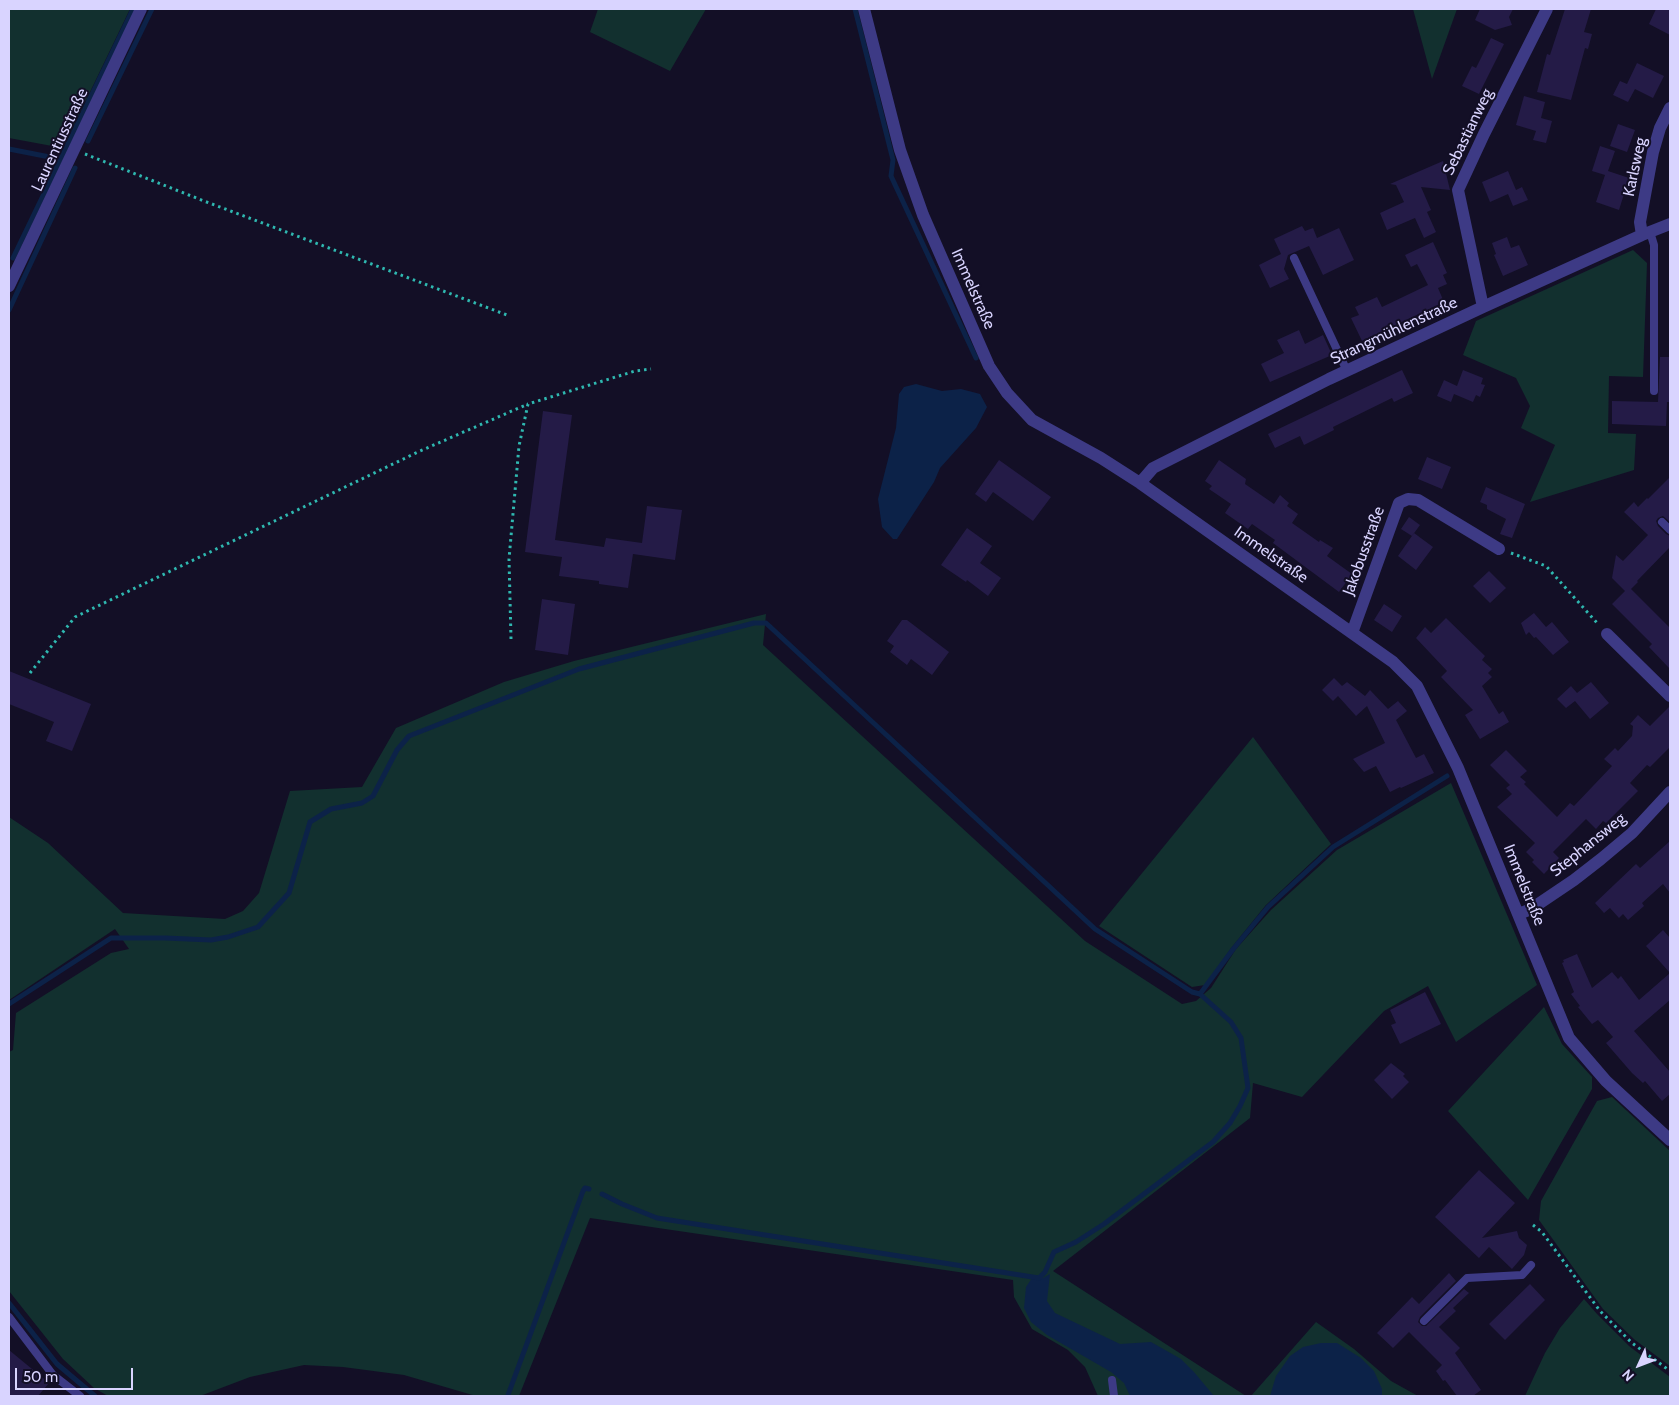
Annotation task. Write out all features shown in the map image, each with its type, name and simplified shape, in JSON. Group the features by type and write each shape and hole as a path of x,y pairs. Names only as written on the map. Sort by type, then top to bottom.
{"street":[{"name":"Laurentiusstraße","path":"9,286 141,9"},
{"name":"Immelstraße","path":"864,9 900,150 924,215 989,366 1007,393 1032,420 1140,483 1394,662 1417,686 1458,768 1569,1038 1606,1081 1670,1140"},
{"name":"Sebastianweg","path":"1483,307 1458,190 1547,9"},
{"name":"Karlsweg","path":"1646,234 1640,222 1652,152 1660,128 1670,108"},
{"name":"Strangmühlenstraße","path":"1140,483 1153,468 1347,371 1483,307 1670,224"},
{"name":"Jakobusstraße","path":"1352,633 1399,504 1408,499 1418,500 1499,548"},
{"path":"1607,634 1670,696"},
{"name":"Stephansweg","path":"1519,914 1574,880 1601,859 1632,833 1670,792"}],"lane":[{"path":"1646,234 1654,245 1654,391"},
{"path":"1294,258 1347,371"},
{"path":"1662,522 1670,530"},
{"path":"1424,1321 1467,1278 1522,1275 1531,1265"},
{"path":"9,1317 53,1376 80,1396"},
{"path":"1112,1380 1114,1396"}],"path":[{"path":"73,149 204,202 507,315"},
{"path":"30,673 75,617 420,451 528,404 635,371 651,369"},
{"path":"511,639 509,559 519,446 528,404"},
{"path":"1499,548 1546,566 1607,634"},
{"path":"1533,1226 1542,1232 1600,1311 1632,1343 1670,1371"}],"green space":[{"path":"9,9 130,9 63,148 9,138"},
{"path":"598,9 706,9 670,71 590,32"},
{"path":"1413,9 1457,9 1432,79"},
{"path":"1633,250 1647,263 1643,377 1609,376 1608,433 1636,434 1634,470 1530,502 1555,445 1521,428 1530,406 1516,378 1463,355 1476,321"},
{"path":"766,614 763,645 1085,941 1182,1004 1196,1001 1211,988 1236,949 1271,910 1337,850 1451,783 1537,985 1456,1042 1428,986 1384,1011 1302,1097 1253,1083 1250,1118 1053,1271 1246,1396 1098,1396 1085,1367 1068,1350 1032,1329 1014,1297 1013,1280 590,1218 519,1396 476,1396 404,1375 343,1367 304,1365 250,1377 200,1396 108,1396 94,1388 63,1359 9,1291 9,1052 13,1050 16,1013 111,953 129,949 115,929 9,1000 9,817 48,843 123,913 225,919 243,911 259,893 290,791 362,787 396,728 504,682 574,661"},
{"path":"1253,737 1331,844 1266,905 1232,947 1205,985 1192,987 1099,926"},
{"path":"1544,1007 1562,1044 1592,1077 1592,1089 1528,1200 1448,1111"},
{"path":"1612,1097 1670,1151 1670,1366 1635,1340 1603,1309 1539,1220 1541,1201 1597,1101"},
{"path":"1584,1299 1629,1346 1670,1377 1670,1396 1525,1396 1545,1353 1560,1328"},
{"path":"1316,1322 1354,1349 1391,1381 1418,1396 1251,1396"}],"water":[{"path":"916,384 942,391 961,389 980,394 987,407 976,428 940,468 934,482 897,539 893,539 882,527 878,499 896,428 899,394 904,387"},
{"path":"1050,1274 1047,1301 1055,1313 1120,1344 1151,1342 1181,1359 1214,1396 1130,1396 1124,1383 1111,1372 1047,1335 1031,1322 1024,1308 1026,1287 1032,1278 1043,1278"},
{"path":"1321,1343 1337,1343 1361,1358 1374,1371 1382,1389 1382,1396 1270,1396 1276,1376 1290,1356 1303,1347"}],"building":[{"path":"1480,9 1513,9 1509,17 1512,25 1495,30 1475,20"},
{"path":"1565,9 1591,9 1584,32 1592,34 1588,49 1585,48 1571,100 1537,92 1547,54 1550,55"},
{"path":"1656,9 1670,9 1670,35 1649,24"},
{"path":"1491,38 1504,44 1479,94 1462,86 1472,66 1476,68"},
{"path":"1637,63 1664,76 1653,98 1635,89 1628,102 1613,95 1620,81 1627,84"},
{"path":"1524,96 1545,102 1541,118 1552,121 1546,143 1533,140 1536,131 1516,125"},
{"path":"1618,124 1635,130 1627,152 1610,146"},
{"path":"1600,146 1615,151 1608,171 1629,178 1619,210 1596,202 1605,175 1592,171"},
{"path":"1443,161 1450,190 1421,187 1431,210 1427,212 1436,232 1424,238 1415,218 1387,230 1380,213 1404,202 1396,185 1390,184"},
{"path":"1508,171 1516,190 1522,187 1528,200 1513,206 1508,194 1490,202 1482,182"},
{"path":"1302,226 1305,231 1313,228 1317,238 1339,228 1354,260 1323,275 1309,246 1288,255 1284,269 1289,279 1270,288 1259,265 1281,254 1274,239"},
{"path":"1507,237 1511,248 1519,245 1528,265 1503,276 1494,255 1496,254 1492,243"},
{"path":"1433,242 1447,273 1443,275 1447,284 1438,288 1444,302 1362,341 1351,318 1359,315 1355,307 1377,297 1382,307 1428,285 1417,264 1411,267 1405,255"},
{"path":"1299,330 1305,344 1323,335 1332,355 1270,382 1261,364 1284,353 1277,340"},
{"path":"1660,357 1670,357 1670,402 1667,402 1666,426 1612,424 1612,401 1658,402"},
{"path":"1402,370 1413,393 1394,402 1392,398 1333,427 1334,430 1304,445 1300,436 1275,448 1268,434"},
{"path":"1463,370 1483,378 1481,384 1485,385 1480,397 1476,395 1473,402 1454,394 1451,402 1437,396 1444,380 1457,386"},
{"path":"543,411 572,415 555,540 604,547 606,538 642,543 647,506 682,510 675,560 633,554 628,588 599,584 599,581 559,576 562,557 525,552"},
{"path":"1427,457 1451,467 1442,489 1418,479"},
{"path":"999,460 1051,497 1033,521 993,492 986,502 975,494"},
{"path":"1219,460 1246,479 1245,484 1274,504 1280,495 1289,503 1287,506 1298,514 1292,523 1319,542 1320,540 1333,548 1327,556 1352,574 1339,592 1273,543 1275,540 1252,524 1248,529 1225,513 1231,504 1209,489 1212,486 1205,481"},
{"path":"1670,477 1670,522 1663,516 1656,521 1658,526 1670,536 1670,547 1631,589 1670,628 1670,669 1649,647 1652,644 1612,604 1625,591 1612,578 1616,555 1623,561 1648,535 1624,512 1634,502 1638,507"},
{"path":"1486,487 1525,504 1512,538 1500,534 1506,519 1487,509 1487,505 1480,502"},
{"path":"1409,517 1420,525 1412,536 1401,529"},
{"path":"967,528 992,546 980,563 1001,578 988,596 967,580 966,582 941,565"},
{"path":"1414,533 1433,547 1416,570 1398,556"},
{"path":"1489,571 1506,588 1490,603 1473,586"},
{"path":"542,599 575,604 568,655 535,650"},
{"path":"1384,604 1402,616 1392,632 1374,620"},
{"path":"1534,613 1546,627 1552,622 1569,642 1553,655 1536,637 1534,638 1529,632 1526,635 1521,623"},
{"path":"1446,618 1485,656 1482,660 1492,669 1488,673 1492,677 1482,686 1499,714 1503,711 1509,722 1480,739 1465,715 1473,710 1441,677 1447,671 1416,638 1425,627 1431,633"},
{"path":"902,620 907,620 949,652 932,675 911,659 907,665 890,652 894,646 887,641"},
{"path":"9,671 91,704 72,751 46,741 54,722 9,704"},
{"path":"1334,678 1342,686 1347,682 1365,696 1370,690 1388,709 1398,701 1407,711 1396,720 1416,758 1424,754 1434,773 1390,792 1376,766 1364,772 1353,759 1385,743 1367,706 1356,716 1338,696 1333,701 1322,690"},
{"path":"1591,682 1609,703 1590,719 1575,701 1566,708 1557,699 1571,686 1577,693"},
{"path":"1670,706 1670,747 1650,767 1647,765 1630,783 1638,791 1606,823 1603,821 1596,829 1586,819 1553,852 1559,858 1544,874 1532,862 1534,860 1526,852 1535,843 1497,807 1512,794 1506,788 1510,785 1490,765 1506,750 1527,771 1520,777 1526,782 1524,784 1557,817 1570,803 1574,806 1612,766 1604,759 1615,748 1618,751 1632,736 1633,726 1630,724 1638,715 1650,726"},
{"path":"1670,841 1670,893 1663,884 1642,903 1644,906 1628,920 1623,914 1619,918 1610,908 1604,913 1595,903 1636,864 1640,868"},
{"path":"1663,930 1670,938 1670,973 1646,946"},
{"path":"1577,954 1592,988 1612,972 1618,979 1621,976 1639,1000 1670,973 1670,1000 1634,1031 1670,1072 1670,1094 1662,1101 1645,1081 1643,1083 1632,1073 1606,1043 1613,1037 1598,1020 1592,1024 1578,1007 1580,1006 1571,994 1574,992 1562,963 1564,962 1563,960"},
{"path":"1425,992 1441,1024 1400,1044 1391,1025 1396,1023 1390,1010"},
{"path":"1391,1063 1405,1074 1403,1076 1409,1082 1392,1099 1374,1080"},
{"path":"1479,1170 1515,1203 1482,1238 1517,1231 1519,1238 1527,1245 1524,1255 1512,1269 1489,1247 1479,1258 1435,1217"},
{"path":"1449,1273 1456,1281 1420,1317 1418,1322 1422,1326 1426,1326 1464,1289 1469,1293 1453,1308 1456,1311 1439,1327 1460,1348 1455,1353 1481,1390 1473,1396 1457,1396 1436,1371 1442,1365 1409,1332 1393,1348 1377,1333 1412,1297 1419,1304"},
{"path":"1530,1284 1545,1300 1505,1340 1489,1324"},
{"path":"9,1350 49,1383 38,1396 9,1396"}],"waterway":[{"path":"13,258 133,9"},
{"path":"88,141 152,9"},
{"path":"855,9 893,160 891,176 976,358"},
{"path":"9,149 60,159"},
{"path":"9,310 75,168"},
{"path":"9,1004 111,938 211,940 228,937 258,927 289,893 310,822 331,809 362,803 373,796 397,750 409,736 579,669 754,623 766,623 1095,929 1192,992 1200,994 1231,1022 1241,1038 1248,1088 1230,1123 1213,1142 1104,1224 1076,1242 1054,1252 1045,1272 1039,1278 657,1218 602,1194"},
{"path":"1200,994 1234,948 1268,907 1333,847 1447,776"},
{"path":"509,1396 583,1191 585,1188 589,1189"},
{"path":"9,1303 57,1364 95,1396"}]}
